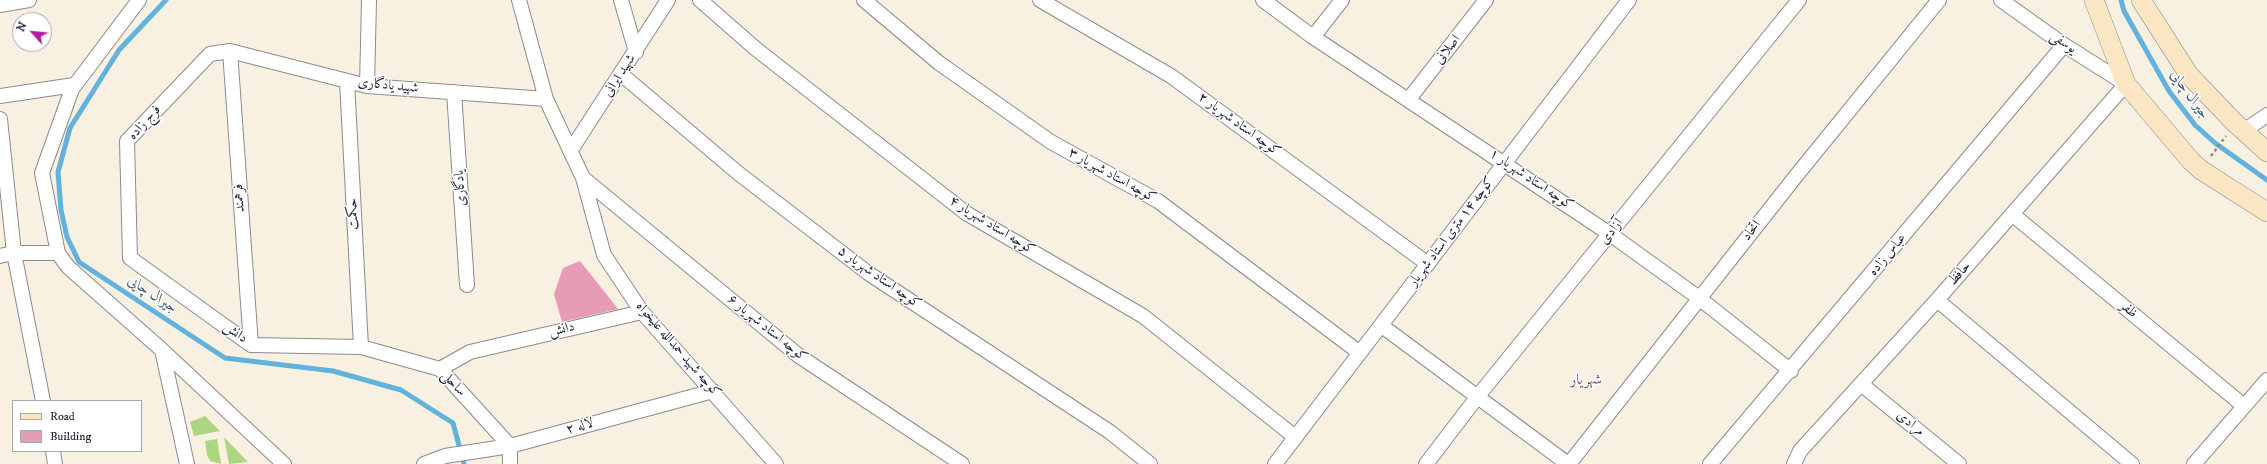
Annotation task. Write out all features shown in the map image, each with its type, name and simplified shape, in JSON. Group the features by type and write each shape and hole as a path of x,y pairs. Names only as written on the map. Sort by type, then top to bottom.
{"street":[{"path":"0,5 29,0"},
{"path":"139,0 74,85 42,173 58,253 68,267 162,350 284,464"},
{"path":"367,86 370,0"},
{"name":"کوچه شهید حمدالله علیخواه","path":"519,0 546,99 583,178 604,255 642,312 776,464"},
{"path":"621,0 636,52"},
{"name":"شهید ایرانی","path":"571,150 636,52 668,0"},
{"name":"کوچه استاد شهریار ۴","path":"700,0 756,49 966,213 1143,316 1296,437"},
{"name":"کوچه استاد شهریار ۳","path":"864,0 939,63 1051,142 1158,201 1360,353"},
{"name":"کوچه استاد شهریار ۲","path":"1040,0 1171,76 1428,264"},
{"name":"کوچه استاد شهریار ۱","path":"1263,0 1314,37 1504,162 1610,234 1700,298 1791,371"},
{"path":"1314,37 1342,0"},
{"name":"اصلانی","path":"1409,99 1486,0"},
{"name":"کوچه ۱۴ متری استاد شهریار","path":"1275,464 1382,326 1504,162 1629,0"},
{"name":"آزادی","path":"1426,464 1478,396 1799,0"},
{"name":"اتحاد","path":"1569,464 1939,0"},
{"name":"یوسفی","path":"2001,0 2064,45 2126,84"},
{"path":"2094,0 2126,84 2191,161 2201,170 2267,212"},
{"path":"2141,0 2189,75 2244,131 2267,152"},
{"name":"عباس زاده","path":"1710,464 1791,371 2064,45"},
{"name":"شهید یادگاری","path":"210,54 230,51 367,86 546,99"},
{"name":"فرهمند","path":"230,51 251,345"},
{"name":"فرج زاده","path":"130,258 126,141 210,54"},
{"name":"کوچه استاد شهریار ۵","path":"621,74 738,173 868,273 1110,432 1150,464"},
{"name":"حکمت","path":"347,81 361,347"},
{"name":"حافظ","path":"1794,464 1800,451 1937,300 2126,84"},
{"path":"0,96 74,85"},
{"name":"یادگاری","path":"454,92 467,285"},
{"path":"2244,131 2267,115"},
{"path":"0,120 14,253 43,400"},
{"name":"کوچه استاد شهریار ۶","path":"583,178 799,356 962,464"},
{"name":"ظفر","path":"2012,214 2244,406"},
{"path":"0,256 14,253 58,253"},
{"name":"دانش","path":"130,258 251,345 361,347"},
{"path":"1937,300 2132,464"},
{"name":"دانش","path":"440,369 470,352 642,312"},
{"path":"1382,326 1569,464"},
{"name":"ساحلی","path":"361,347 440,369 510,446"},
{"path":"162,350 187,464"},
{"path":"2194,464 2267,380"},
{"name":"مرادی","path":"1861,384 1959,464"},
{"name":"لاله ۲","path":"427,463 445,456 510,446 713,391"},
{"path":"510,446 510,464"},
{"path":"52,452 55,464"}],"path":[{"path":"2212,155 2226,137"}],"green space":[{"path":"205,416 220,431 194,436 190,422"},
{"path":"224,437 248,462 229,464"},
{"path":"217,439 221,464 210,461 207,455 205,441"}],"building":[{"path":"580,261 618,309 562,322 554,294 563,268"}],"waterway":[{"name":"جیرال چایی","path":"166,0 119,50 70,128 58,172 61,210 67,237 79,262 225,358 333,371 401,390 453,423 464,464"},
{"name":"جیرال چایی","path":"2121,0 2124,11 2169,91 2195,125 2215,143 2267,180"}],"district":[{"name":"شهریار","path":"1586,381"}]}
